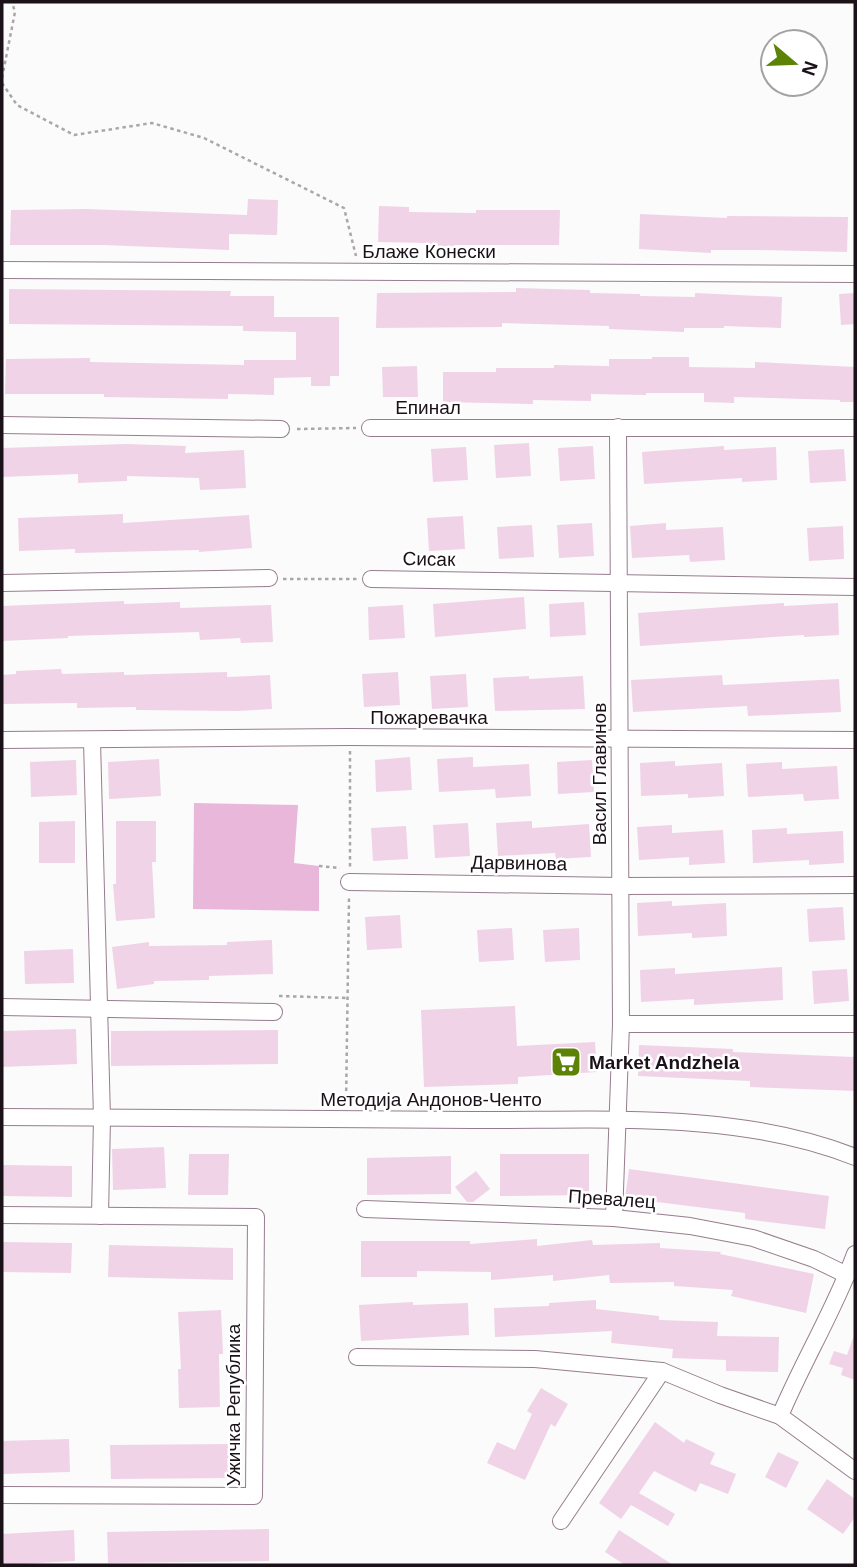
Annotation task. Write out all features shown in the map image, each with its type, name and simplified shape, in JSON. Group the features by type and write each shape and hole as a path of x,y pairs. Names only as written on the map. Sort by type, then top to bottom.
{"street":[{"name":"Блаже Конески","path":"2,270 855,274"},
{"path":"2,425 281,429"},
{"name":"Васил Главинов","path":"614,1218 621,1024 618,427"},
{"name":"Епинал","path":"370,428 855,428"},
{"path":"2,583 269,578"},
{"name":"Сисак","path":"371,579 855,587"},
{"name":"Пожаревачка","path":"2,740 349,737 855,740"},
{"path":"92,741 102,1118 100,1216"},
{"name":"Дарвинова","path":"349,882 620,886 855,885"},
{"path":"2,1007 274,1012"},
{"path":"621,1024 855,1024"},
{"name":"Методија Андонов-Ченто","path":"2,1117 618,1121 731,1125 823,1144 855,1157"},
{"name":"Превалец","path":"365,1209 614,1218 690,1226 753,1238 814,1259 847,1275"},
{"name":"Ужичка Република","path":"2,1215 256,1217 254,1496 2,1495"},
{"path":"780,1416 855,1254"},
{"path":"357,1357 535,1360 662,1371 780,1416 855,1471"},
{"path":"561,1521 662,1371"}],"path":[{"path":"12,2 15,12 2,81 18,105 74,135 152,123 204,138 344,208 360,272"},
{"name":"Епинал","path":"281,429 370,428"},
{"path":"269,578 371,579"},
{"path":"319,866 350,869 349,737"},
{"path":"346,1119 349,882"},
{"path":"274,1012 274,996 348,998"}],"shaded area":[{"path":"194,803 298,805 294,863 319,866 319,911 193,909"}],"building":[{"path":"248,199 278,200 277,235 229,234 229,250 103,245 10,245 11,210 86,209 247,215"},
{"path":"379,206 409,207 409,212 560,210 559,245 455,245 455,248 425,247 425,243 378,242"},
{"path":"640,214 727,218 848,217 847,252 711,250 711,253 639,249"},
{"path":"516,288 590,290 590,293 640,296 695,297 695,293 782,297 781,328 724,326 684,328 684,332 609,329 609,326 502,323 502,327 376,328 377,293 516,292"},
{"path":"9,289 231,291 230,296 274,296 274,317 339,317 339,376 330,376 330,386 311,386 311,377 274,378 274,395 228,394 228,399 104,397 104,394 5,394 6,359 90,358 90,362 244,365 244,360 296,360 296,332 243,331 243,326 9,324"},
{"path":"855,293 855,324 841,325 839,294"},
{"path":"689,357 689,367 755,368 755,362 855,367 855,402 734,397 734,403 704,402 704,393 646,393 591,394 591,401 533,400 533,404 443,402 443,372 496,372 496,368 554,368 554,365 609,366 609,359"},
{"path":"417,366 418,397 383,397 382,367"},
{"path":"529,443 531,476 496,478 494,445"},
{"path":"126,444 186,446 185,453 244,450 246,488 200,490 199,478 127,476 127,481 78,483 78,474 2,477 2,448"},
{"path":"593,446 595,479 560,481 558,448"},
{"path":"724,446 724,450 776,447 777,480 742,482 742,478 644,484 642,452"},
{"path":"466,447 468,480 433,482 431,449"},
{"path":"844,449 846,481 810,483 808,451"},
{"path":"123,514 123,523 249,515 252,548 199,552 75,553 75,549 19,551 18,518"},
{"path":"463,516 465,549 429,551 427,518"},
{"path":"592,523 594,556 559,558 557,525"},
{"path":"666,523 666,530 723,527 725,560 690,562 689,555 632,558 630,526"},
{"path":"532,525 534,557 499,559 497,527"},
{"path":"843,526 844,559 809,561 807,528"},
{"path":"524,597 526,629 435,637 433,604"},
{"path":"124,601 124,604 180,602 180,608 271,605 273,642 241,643 240,638 200,640 199,632 2,641 2,606"},
{"path":"584,602 586,635 550,637 549,604"},
{"path":"784,603 784,606 838,603 839,635 640,646 638,613"},
{"path":"403,605 405,638 369,640 368,607"},
{"path":"61,669 62,674 227,672 227,677 270,675 272,709 136,710 136,707 77,708 77,703 2,704 2,675 16,674 16,671"},
{"path":"398,672 400,705 364,707 362,674"},
{"path":"466,674 468,707 432,709 430,676"},
{"path":"722,675 723,685 839,679 841,712 748,716 747,706 633,712 631,680"},
{"path":"529,676 529,679 583,676 585,709 495,711 493,678"},
{"path":"410,757 412,790 376,792 375,760"},
{"path":"473,757 473,767 529,764 531,796 496,798 495,789 439,792 437,759"},
{"path":"159,759 161,796 109,799 108,762"},
{"path":"76,760 77,795 31,797 30,762"},
{"path":"592,760 594,792 558,794 557,762"},
{"path":"675,761 675,766 722,763 724,796 641,796 640,763"},
{"path":"782,762 782,769 837,766 839,799 804,801 803,794 748,797 746,764"},
{"path":"75,821 75,863 39,863 39,822"},
{"path":"116,821 156,821 156,862 152,862 155,918 116,921 113,884 116,884"},
{"path":"532,821 532,828 589,824 591,857 556,859 555,853 498,856 496,823"},
{"path":"468,823 470,856 435,858 433,825"},
{"path":"672,825 672,833 723,830 725,863 689,865 689,857 639,860 637,827"},
{"path":"406,826 408,859 373,861 371,828"},
{"path":"787,828 787,834 843,831 844,863 809,865 809,860 753,863 752,830"},
{"path":"672,901 672,906 726,903 727,936 692,938 692,933 638,936 637,903"},
{"path":"843,907 845,940 809,942 807,909"},
{"path":"400,915 402,948 367,950 365,917"},
{"path":"512,928 514,960 479,962 477,930"},
{"path":"579,928 580,960 545,962 543,930"},
{"path":"272,940 273,974 209,976 209,980 154,981 154,984 117,989 112,947 149,942 149,946 227,945 227,942"},
{"path":"73,949 74,983 25,984 24,951"},
{"path":"782,967 783,1000 694,1005 694,999 641,1002 640,970 675,968 675,974"},
{"path":"847,969 849,1001 814,1004 812,971"},
{"path":"515,1006 517,1046 595,1042 597,1072 518,1077 518,1084 424,1087 421,1010"},
{"path":"76,1029 77,1064 2,1067 2,1031"},
{"path":"278,1030 278,1064 111,1066 111,1031"},
{"path":"639,1045 855,1057 855,1091 750,1087 750,1081 638,1076"},
{"path":"164,1147 166,1188 113,1190 112,1149"},
{"path":"189,1154 229,1154 228,1195 188,1195"},
{"path":"500,1154 589,1154 589,1195 500,1196"},
{"path":"451,1156 451,1194 367,1195 367,1158"},
{"path":"2,1165 72,1166 72,1197 2,1196"},
{"path":"629,1169 829,1196 825,1229 745,1219 745,1213 625,1198"},
{"path":"476,1171 490,1189 473,1202 467,1202 455,1187"},
{"path":"537,1239 537,1246 592,1240 593,1245 660,1243 660,1248 721,1252 720,1254 814,1274 806,1313 731,1296 733,1290 674,1286 674,1282 610,1283 609,1275 553,1281 553,1275 491,1280 491,1272 417,1271 417,1277 361,1277 361,1241 470,1241 470,1244"},
{"path":"2,1242 72,1243 71,1273 2,1272"},
{"path":"109,1245 233,1248 233,1280 108,1277"},
{"path":"596,1300 596,1309 659,1316 659,1320 718,1322 717,1336 779,1337 778,1372 726,1371 726,1360 672,1358 673,1349 611,1343 612,1331 495,1337 494,1308 549,1306 549,1303"},
{"path":"413,1302 413,1305 468,1303 469,1335 361,1341 359,1305"},
{"path":"221,1310 223,1354 219,1354 220,1407 179,1408 178,1369 181,1369 178,1312"},
{"path":"853,1338 855,1380 841,1375 843,1368 829,1364 834,1351 847,1355"},
{"path":"541,1388 568,1404 555,1427 551,1424 525,1480 487,1463 497,1442 515,1450 532,1414 527,1411"},
{"path":"655,1422 684,1443 686,1439 715,1453 710,1464 736,1474 728,1494 700,1483 696,1492 654,1471 639,1493 675,1514 668,1526 631,1505 621,1519 599,1503"},
{"path":"69,1439 70,1472 2,1474 2,1441"},
{"path":"230,1444 230,1478 111,1479 110,1445"},
{"path":"778,1452 799,1462 786,1488 765,1477"},
{"path":"827,1479 855,1499 855,1517 843,1534 807,1509"},
{"path":"269,1529 269,1561 108,1563 107,1532"},
{"path":"74,1530 75,1561 2,1565 2,1534"},
{"path":"619,1530 673,1565 625,1565 605,1552"}],"place":[{"name":"Market Andzhela","path":"566,1062"}]}
